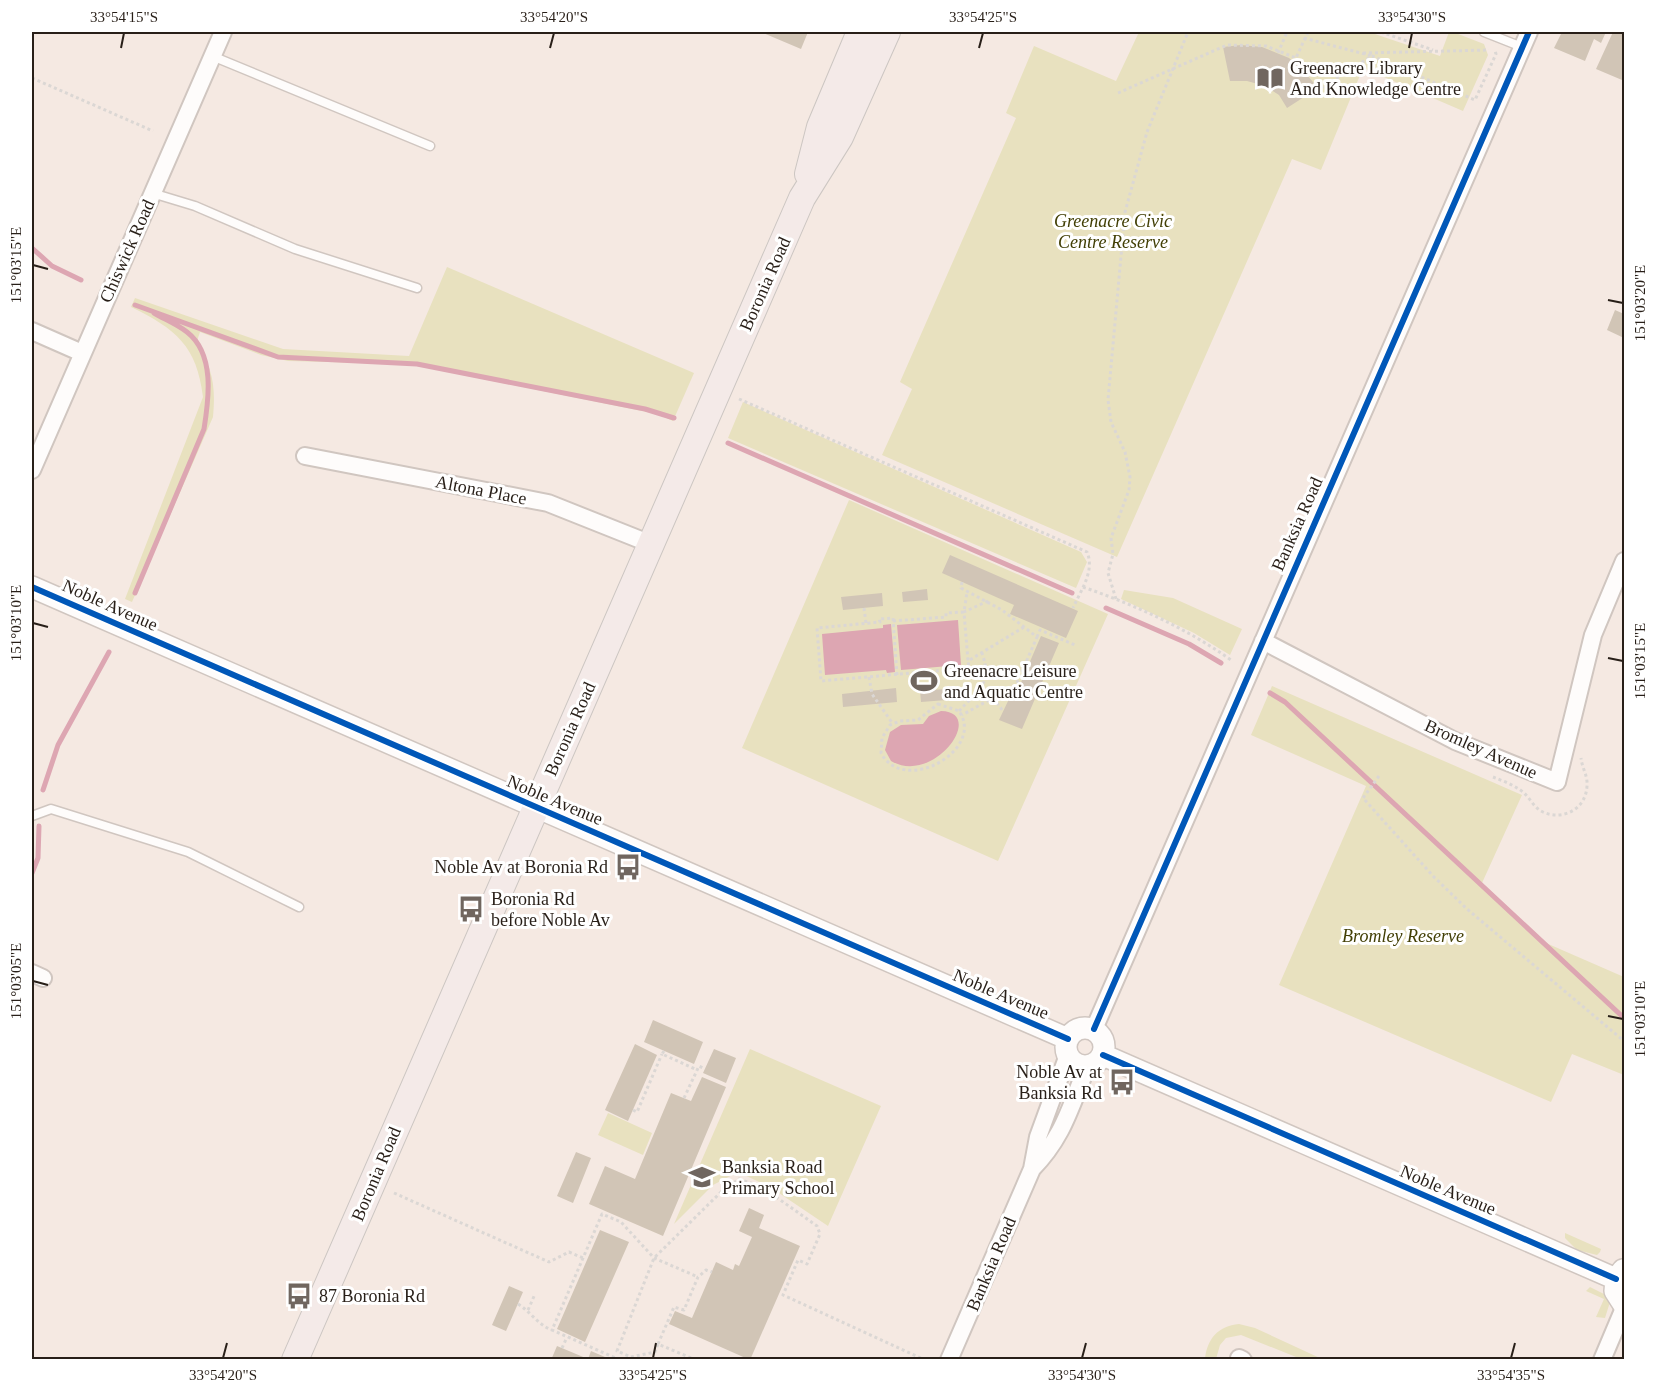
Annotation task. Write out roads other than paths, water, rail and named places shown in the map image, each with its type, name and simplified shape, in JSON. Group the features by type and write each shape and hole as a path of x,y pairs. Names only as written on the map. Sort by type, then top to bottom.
{"main road":[{"name":"Boronia Road","path":"802,198 820,127 860,32"},
{"name":"Boronia Road","path":"295,1359 802,198 840,137 887,32"}],"street":[{"name":"Chiswick Road","path":"32,470 223,32"},
{"name":"Banksia Road","path":"1094,1029 1526,39"},
{"path":"32,331 82,353"},
{"name":"Altona Place","path":"305,456 548,503 651,544"},
{"name":"Bromley Avenue","path":"1263,641 1455,741 1557,782 1593,634 1624,561"},
{"name":"Noble Avenue","path":"32,587 536,807 1068,1047"},
{"path":"1082,1028 1094,1029 1105,1043 1095,1061 1075,1064 1068,1047 1082,1028"},
{"name":"Banksia Road","path":"949,1359 1032,1169 1038,1137 1068,1047"},
{"name":"Banksia Road","path":"1032,1169 1057,1140 1095,1061"},
{"name":"Noble Avenue","path":"1095,1061 1620,1274"},
{"path":"1602,1359 1624,1306 1615,1291 1620,1274"}],"lane":[{"path":"1484,32 1526,39"},
{"path":"212,56 430,146"},
{"path":"152,193 195,206 295,249 417,288"},
{"path":"32,816 51,809 188,852 299,907"}],"waterway":[{"path":"32,248 52,266 81,280"},
{"path":"135,305 278,357 417,364 645,409 674,418"},
{"path":"135,593 204,429 208,390 206,364 196,341 183,329 154,313"},
{"path":"728,443 1072,593"},
{"path":"1106,608 1189,644 1221,663"},
{"path":"43,790 58,745 109,652"},
{"path":"1270,693 1285,702 1624,1018"},
{"path":"32,873 38,858 39,826"}],"place":[{"name":"Greenacre Library And Knowledge Centre","path":"1270,78"},
{"name":"Greenacre Leisure and Aquatic Centre","path":"924,681"},
{"name":"Noble Av at Boronia Rd","path":"628,867"},
{"name":"Boronia Rd before Noble Av","path":"471,909"},
{"name":"Noble Av at Banksia Rd","path":"1122,1082"},
{"name":"Banksia Road Primary School","path":"702,1177"},
{"name":"87 Boronia Rd","path":"299,1296"}],"park label":[{"name":"Greenacre Civic Centre Reserve","path":"1113,231"},
{"name":"Bromley Reserve","path":"1403,936"}]}
